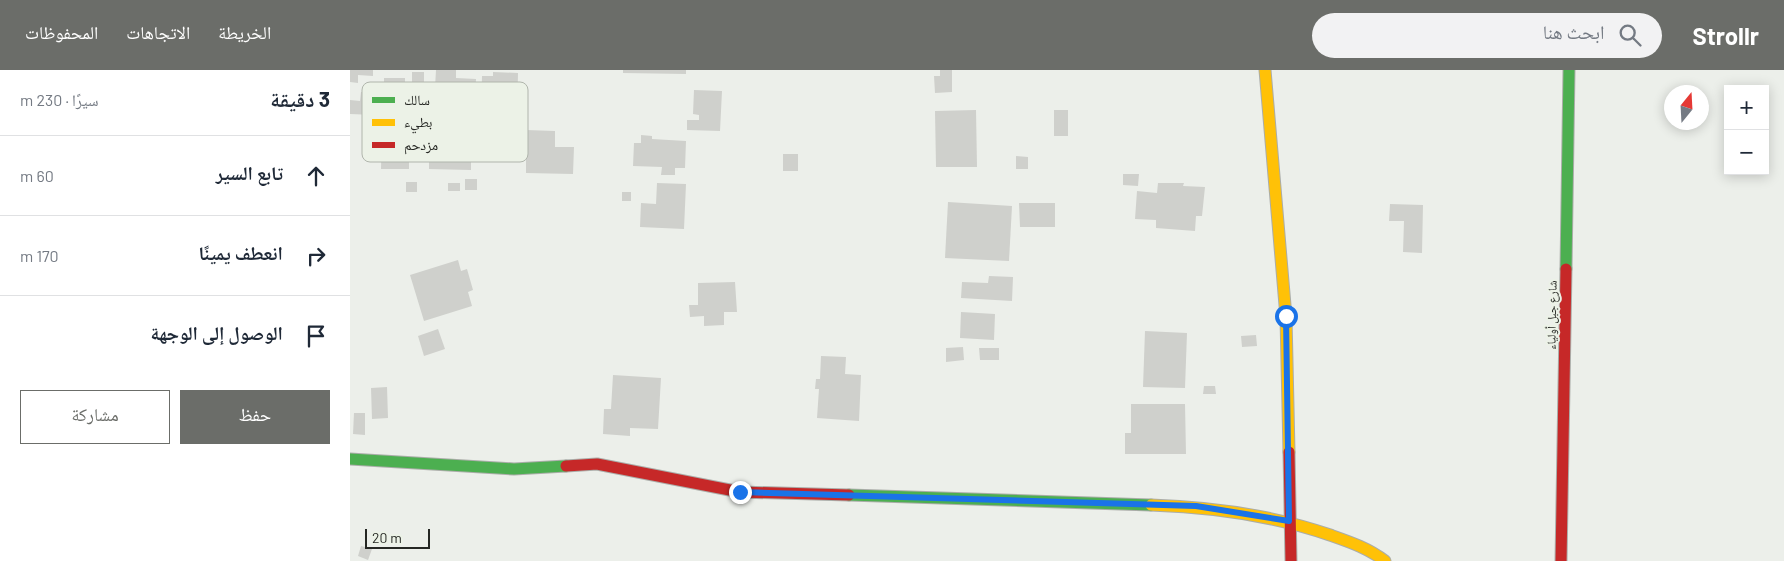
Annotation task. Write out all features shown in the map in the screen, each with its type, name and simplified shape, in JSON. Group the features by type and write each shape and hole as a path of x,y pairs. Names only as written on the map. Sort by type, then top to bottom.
{"main road":[{"path":"1265,70 1286,316 1291,561"},
{"name":"شارع جبل أولياء","path":"1561,561 1569,70"},
{"path":"350,458 514,469 596,464 740,492 1196,506 1289,521 1368,548 1385,561"}],"building":[{"path":"350,70 373,70 373,76 358,75 358,83 350,82"},
{"path":"436,70 456,70 456,78 476,79 476,82 435,82"},
{"path":"623,70 686,70 686,74 623,73"},
{"path":"940,70 952,70 952,92 935,93 934,76 940,76"},
{"path":"412,72 424,72 424,82 412,82"},
{"path":"493,72 518,73 518,82 482,82 482,76 493,76"},
{"path":"384,78 405,78 405,82 384,82"},
{"path":"694,90 722,91 720,131 687,130 687,120 699,120 699,115 693,114"},
{"path":"361,92 362,114 350,114 350,100 360,101"},
{"path":"976,110 977,167 936,167 935,111"},
{"path":"1054,110 1068,110 1068,136 1054,136"},
{"path":"528,130 555,131 555,147 574,147 573,174 526,173"},
{"path":"641,135 652,136 652,139 686,141 685,168 675,168 675,175 661,175 662,167 633,166 634,143 641,143"},
{"path":"783,154 798,154 798,171 783,171"},
{"path":"1016,156 1028,157 1028,169 1016,169"},
{"path":"381,162 409,162 409,169 381,169"},
{"path":"429,162 471,162 471,170 429,169"},
{"path":"1123,174 1139,174 1138,186 1123,185"},
{"path":"465,179 477,179 477,190 465,190"},
{"path":"406,182 417,182 417,192 406,192"},
{"path":"448,183 460,183 460,191 448,191"},
{"path":"657,183 686,184 684,229 640,227 641,203 656,204"},
{"path":"1158,183 1184,183 1183,186 1205,187 1202,216 1196,216 1195,231 1156,228 1156,220 1135,219 1137,191 1157,193"},
{"path":"622,192 631,192 631,201 622,201"},
{"path":"948,202 1012,206 1009,261 945,258"},
{"path":"1019,203 1055,203 1055,227 1020,227"},
{"path":"1390,204 1423,205 1422,253 1403,252 1404,221 1389,221"},
{"path":"458,260 461,271 467,269 473,290 468,292 472,306 424,321 410,275"},
{"path":"989,276 1013,277 1012,301 961,298 962,282 988,283"},
{"path":"735,282 737,312 724,312 724,325 704,326 704,316 690,317 689,305 698,305 698,283"},
{"path":"961,312 995,314 994,340 960,338"},
{"path":"438,329 445,349 424,356 418,336"},
{"path":"1145,331 1187,333 1185,388 1143,387"},
{"path":"1256,335 1257,346 1242,347 1241,336"},
{"path":"963,347 964,360 946,362 946,348"},
{"path":"979,348 999,348 999,360 980,360"},
{"path":"821,356 846,357 845,374 861,375 859,421 817,418 819,389 815,389 816,379 820,379"},
{"path":"613,375 661,378 658,429 630,428 630,436 603,434 604,409 611,409"},
{"path":"1204,386 1215,386 1216,394 1203,394"},
{"path":"387,387 388,418 372,419 371,388"},
{"path":"1131,404 1185,404 1186,454 1125,454 1125,433 1131,433"},
{"path":"354,413 365,413 365,435 353,434"},
{"path":"361,546 372,549 368,560 358,556"}],"traffic: fast":[{"path":"1566,269 1569,70"},
{"path":"350,459 514,469 566,466"},
{"path":"849,495 1151,505"}],"traffic: slow":[{"path":"1265,70 1286,317 1289,452"},
{"path":"1151,505 1220,510 1286,522 1352,543 1372,552 1385,561"}],"traffic: jam":[{"path":"1561,561 1566,269"},
{"path":"1289,452 1291,561"},
{"path":"566,466 597,464 740,492 849,495"}],"route":[{"path":"740,492 903,499 1020,500 1196,506 1289,521 1286,316"}]}
